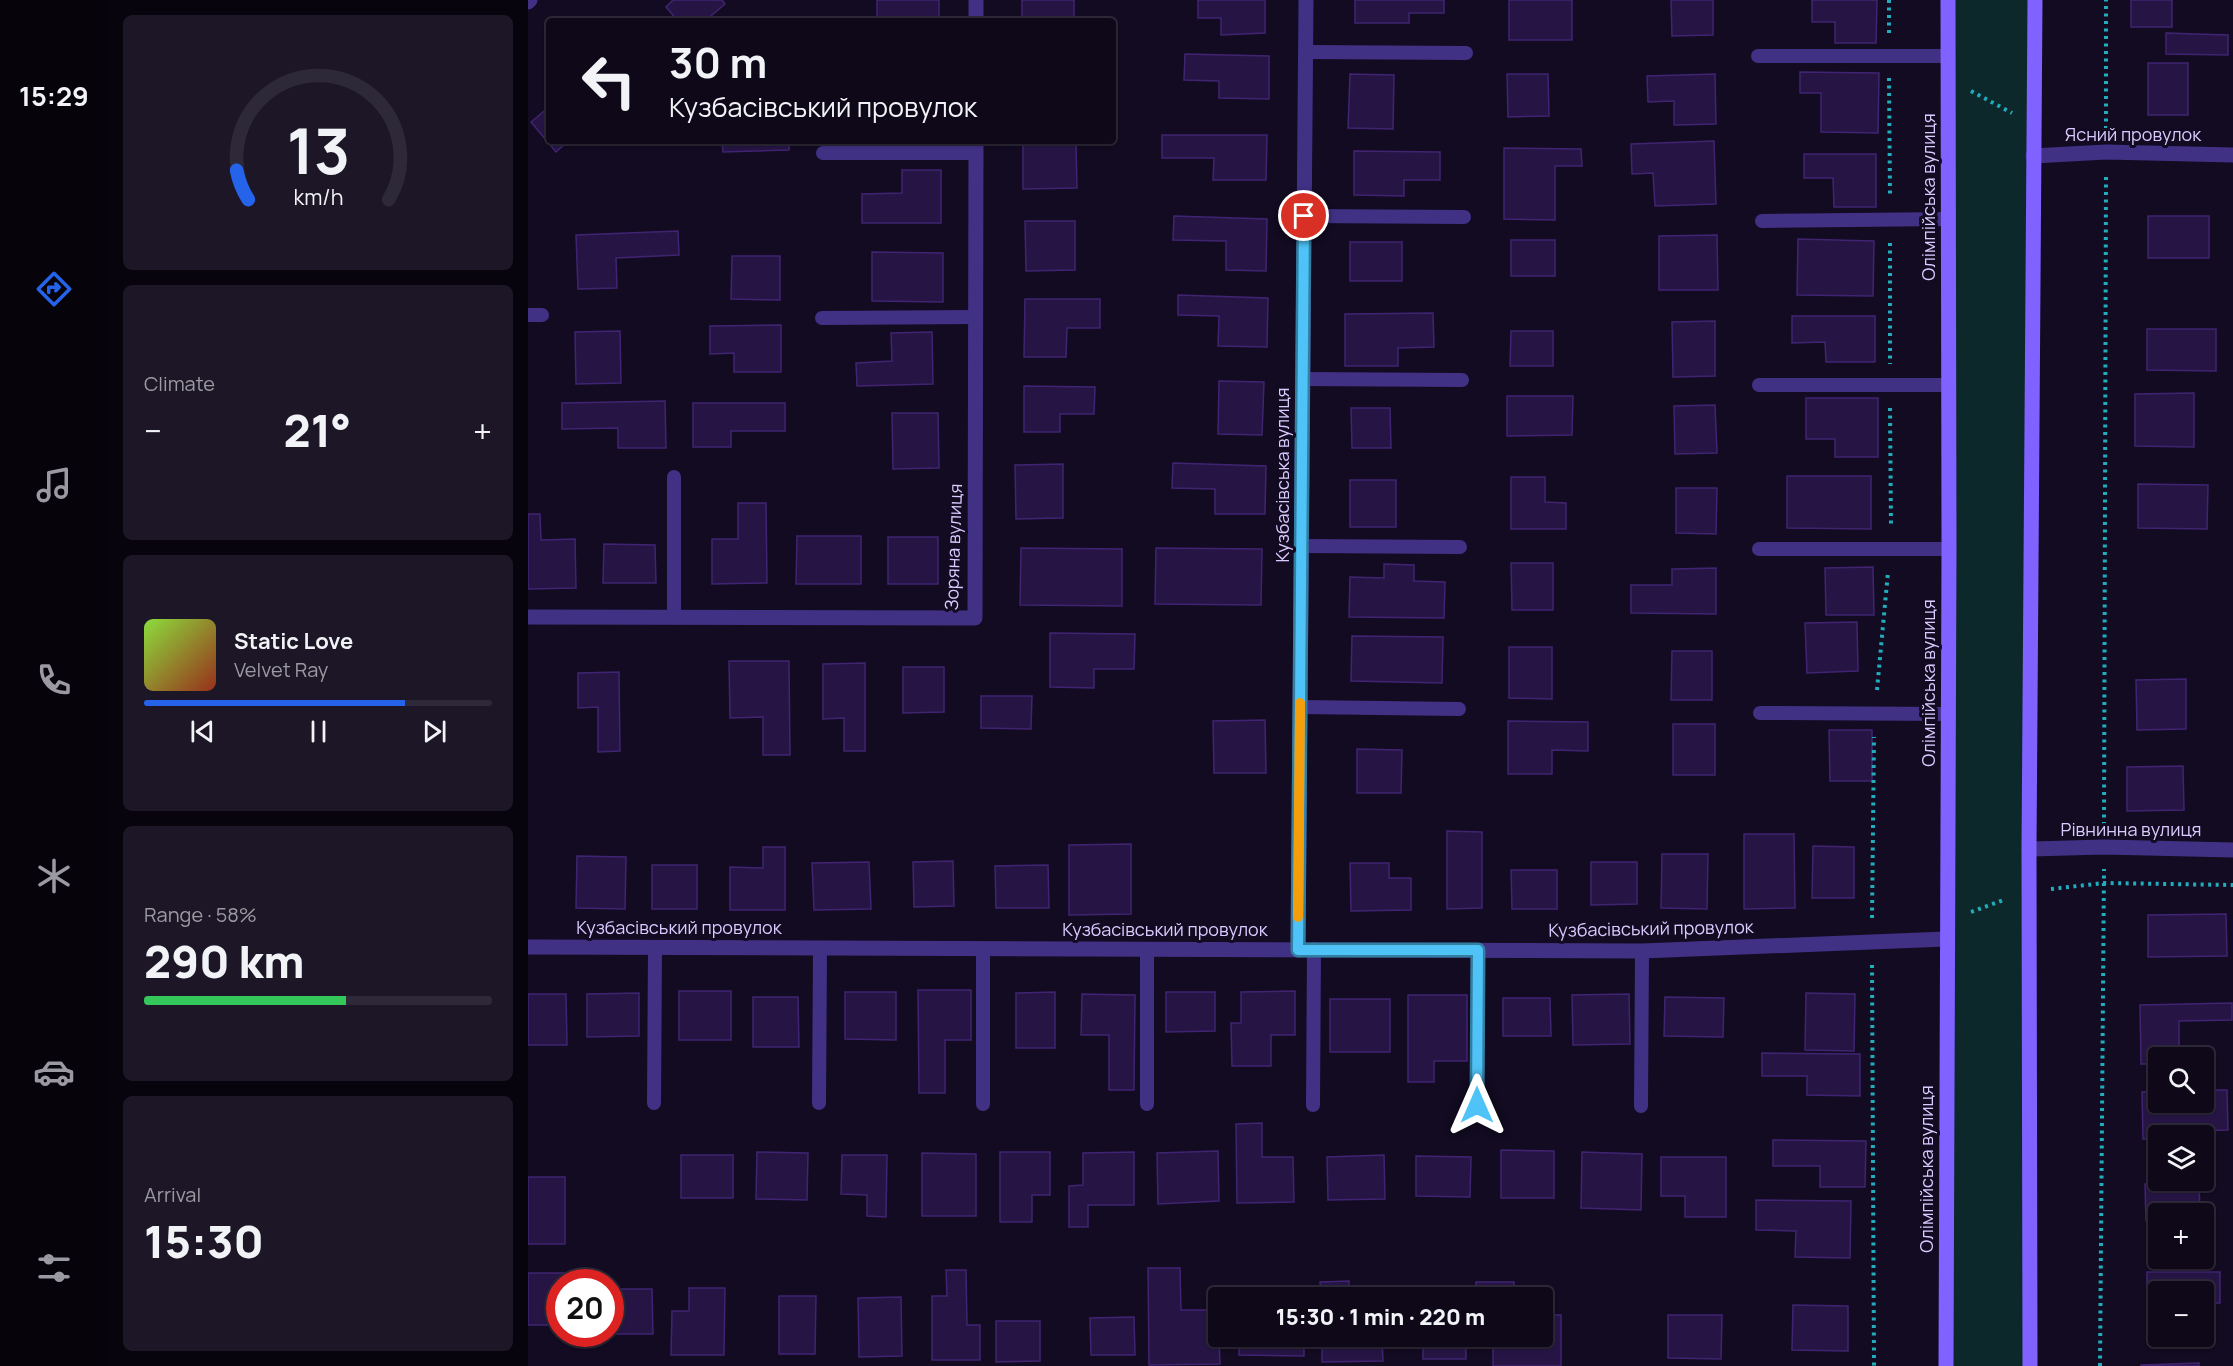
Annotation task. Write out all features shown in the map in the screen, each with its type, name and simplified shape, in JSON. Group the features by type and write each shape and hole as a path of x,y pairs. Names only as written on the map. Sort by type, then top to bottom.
{"main road":[{"name":"Олімпійська вулиця","path":"1946,1366 1946,939 1949,714 1948,0"},
{"path":"2030,1366 2029,849 2035,0"}],"street":[{"path":"976,0 976,18"},
{"name":"Кузбасівська вулиця","path":"1306,0 1300,707 1306,950"},
{"name":"Зоряна вулиця","path":"528,617 975,618 976,147"},
{"name":"Ясний провулок","path":"2033,156 2106,152 2233,155"},
{"name":"Рівнинна вулиця","path":"2029,849 2104,847 2233,850"},
{"name":"Кузбасівський провулок","path":"528,947 1642,951 1946,939"}],"lane":[{"path":"1306,52 1466,53"},
{"path":"1758,56 1948,56"},
{"path":"823,153 976,147"},
{"path":"1304,216 1464,217"},
{"path":"1762,221 1949,219"},
{"path":"822,318 976,318"},
{"path":"1303,379 1462,380"},
{"path":"1759,385 1949,385"},
{"path":"674,477 674,617"},
{"path":"1302,546 1460,547"},
{"path":"1759,549 1949,549"},
{"path":"1300,707 1459,708"},
{"path":"1760,713 1949,714"},
{"path":"654,1103 655,947"},
{"path":"819,1103 820,948"},
{"path":"983,949 983,1104"},
{"path":"1147,949 1147,1104"},
{"path":"1306,950 1313,1105"},
{"path":"1477,1105 1478,950"},
{"path":"1641,1106 1642,951"}],"path":[{"path":"1874,1366 1872,941 1875,713 1891,548 1889,0"},
{"path":"2100,1366 2104,884 2106,0"},
{"path":"1948,78 2034,125"},
{"path":"2029,891 2104,884 2233,885"}],"green space":[{"path":"1949,0 2035,0 2029,1366 1945,1366"}],"building":[{"path":"673,0 722,0 725,4 709,18 675,18 666,7"},
{"path":"877,0 939,0 939,18 877,18"},
{"path":"1022,0 1074,0 1074,18 1022,18"},
{"path":"1198,0 1265,0 1265,33 1221,35 1221,18 1198,18"},
{"path":"1355,0 1444,0 1444,13 1409,13 1409,23 1355,23"},
{"path":"1509,0 1572,0 1572,40 1509,40"},
{"path":"1671,0 1713,0 1713,35 1672,36"},
{"path":"1812,0 1877,0 1876,43 1835,43 1835,22 1812,22"},
{"path":"2131,0 2172,0 2172,27 2131,27"},
{"path":"2166,33 2228,35 2228,55 2166,54"},
{"path":"1185,54 1269,56 1269,99 1219,98 1219,81 1184,80"},
{"path":"2148,63 2188,63 2188,115 2148,115"},
{"path":"1800,72 1879,73 1878,133 1821,132 1821,93 1800,93"},
{"path":"1350,74 1394,75 1393,129 1348,128"},
{"path":"1507,74 1548,74 1549,116 1508,117"},
{"path":"1715,74 1716,124 1674,125 1674,101 1648,102 1647,76"},
{"path":"546,110 546,140 531,122"},
{"path":"1162,135 1267,135 1266,180 1213,180 1214,158 1162,158"},
{"path":"1714,141 1716,204 1655,206 1653,173 1632,174 1631,144"},
{"path":"549,144 565,144 556,152"},
{"path":"722,144 789,144 789,150 723,152"},
{"path":"1023,144 1076,144 1077,188 1023,189"},
{"path":"1504,148 1581,149 1582,166 1555,166 1555,220 1504,219"},
{"path":"1354,151 1440,152 1440,180 1404,180 1404,196 1354,195"},
{"path":"1804,154 1876,154 1876,207 1834,207 1833,178 1804,178"},
{"path":"902,170 941,170 941,223 862,223 862,194 902,193"},
{"path":"1174,216 1267,219 1266,271 1226,270 1226,241 1173,240"},
{"path":"2148,216 2209,216 2209,258 2148,258"},
{"path":"1025,221 1075,221 1075,270 1026,271"},
{"path":"678,231 679,255 616,258 617,288 578,289 576,235"},
{"path":"1717,235 1718,290 1659,290 1659,236"},
{"path":"1798,239 1874,241 1873,296 1797,295"},
{"path":"1511,240 1555,240 1555,276 1511,276"},
{"path":"1350,242 1402,242 1402,281 1350,281"},
{"path":"872,252 943,253 943,302 872,301"},
{"path":"732,256 780,256 780,300 731,299"},
{"path":"1178,295 1268,298 1267,347 1218,346 1219,316 1178,315"},
{"path":"1025,299 1100,299 1100,328 1067,328 1066,357 1024,357"},
{"path":"1433,313 1434,347 1398,348 1398,366 1345,366 1345,314"},
{"path":"1792,316 1875,316 1875,362 1826,362 1825,342 1792,343"},
{"path":"1715,321 1715,376 1673,377 1672,322"},
{"path":"781,325 781,372 734,372 734,353 710,354 710,326"},
{"path":"2147,329 2216,329 2216,371 2147,370"},
{"path":"620,331 621,383 576,384 575,332"},
{"path":"1511,331 1553,331 1553,366 1510,366"},
{"path":"932,332 933,384 857,386 856,363 892,361 891,333"},
{"path":"1219,381 1264,382 1262,435 1218,434"},
{"path":"1024,386 1095,387 1094,414 1060,414 1060,432 1024,432"},
{"path":"2194,393 2194,447 2135,446 2135,394"},
{"path":"1507,396 1573,396 1572,435 1507,436"},
{"path":"1806,398 1878,398 1878,457 1835,457 1835,439 1806,439"},
{"path":"665,401 666,448 618,448 618,428 562,429 562,403"},
{"path":"693,403 785,403 785,431 731,431 731,447 693,447"},
{"path":"1715,405 1717,453 1675,454 1674,406"},
{"path":"1351,408 1390,408 1391,448 1352,448"},
{"path":"892,413 938,413 939,468 893,469"},
{"path":"1173,463 1266,466 1265,514 1215,514 1215,489 1172,488"},
{"path":"1063,464 1063,518 1016,519 1015,465"},
{"path":"1787,476 1871,476 1871,529 1787,528"},
{"path":"1511,477 1545,477 1545,502 1566,503 1566,529 1511,529"},
{"path":"1350,480 1396,480 1396,527 1350,527"},
{"path":"2138,484 2208,485 2207,529 2138,528"},
{"path":"1676,488 1717,488 1716,534 1676,533"},
{"path":"738,503 766,503 767,583 712,584 712,539 738,539"},
{"path":"528,514 540,514 541,540 575,539 576,588 528,589"},
{"path":"797,536 861,536 861,584 796,584"},
{"path":"888,537 938,537 938,584 888,584"},
{"path":"604,544 655,545 656,583 603,583"},
{"path":"1021,548 1122,549 1122,606 1020,605"},
{"path":"1156,548 1262,549 1261,605 1155,604"},
{"path":"1511,563 1553,563 1553,610 1512,610"},
{"path":"1384,564 1414,565 1414,581 1445,582 1444,618 1349,617 1350,577 1384,578"},
{"path":"1873,567 1874,615 1826,615 1825,568"},
{"path":"1716,568 1716,614 1631,613 1631,585 1672,585 1672,569"},
{"path":"1857,622 1858,671 1807,673 1805,623"},
{"path":"1050,633 1135,634 1134,669 1094,669 1094,688 1050,687"},
{"path":"1352,636 1443,637 1442,683 1351,681"},
{"path":"1509,647 1552,647 1552,699 1509,698"},
{"path":"1672,651 1712,651 1712,700 1671,700"},
{"path":"729,661 789,661 790,755 763,755 763,717 730,718"},
{"path":"865,663 865,751 844,751 844,718 823,719 823,664"},
{"path":"903,667 944,667 944,712 903,713"},
{"path":"619,672 620,751 598,752 598,707 578,708 578,673"},
{"path":"2186,679 2186,729 2137,730 2136,680"},
{"path":"981,696 1032,696 1031,729 981,728"},
{"path":"1265,720 1266,773 1214,773 1213,721"},
{"path":"1508,721 1588,722 1588,751 1552,750 1552,774 1508,774"},
{"path":"1673,724 1715,724 1715,775 1673,775"},
{"path":"1829,730 1872,730 1872,781 1830,781"},
{"path":"1357,749 1402,750 1401,793 1357,793"},
{"path":"2183,766 2184,810 2127,811 2127,767"},
{"path":"1447,831 1482,832 1482,908 1447,909"},
{"path":"1744,834 1794,834 1795,908 1744,909"},
{"path":"1131,844 1131,914 1069,915 1069,845"},
{"path":"1813,846 1854,847 1854,898 1812,898"},
{"path":"763,847 785,847 785,910 730,910 730,867 763,868"},
{"path":"1662,854 1708,854 1707,909 1661,908"},
{"path":"577,856 626,857 625,909 576,908"},
{"path":"953,861 954,906 914,907 913,862"},
{"path":"869,862 871,909 814,910 812,863"},
{"path":"1591,862 1637,862 1637,904 1591,905"},
{"path":"1350,863 1389,863 1389,878 1411,878 1411,910 1351,911"},
{"path":"652,865 697,865 697,909 652,909"},
{"path":"1048,865 1049,908 996,908 995,866"},
{"path":"1511,870 1557,870 1557,909 1512,909"},
{"path":"2226,914 2227,956 2148,957 2148,915"},
{"path":"918,990 971,990 971,1040 945,1040 945,1093 919,1093"},
{"path":"679,991 731,991 731,1040 679,1040"},
{"path":"1295,991 1295,1035 1271,1035 1271,1066 1232,1066 1231,1023 1241,1023 1241,992"},
{"path":"845,992 896,992 896,1040 845,1039"},
{"path":"1055,992 1055,1048 1016,1048 1016,993"},
{"path":"1166,992 1215,992 1215,1031 1166,1032"},
{"path":"639,993 639,1036 587,1037 587,994"},
{"path":"1806,993 1855,994 1854,1051 1805,1050"},
{"path":"528,994 566,994 567,1045 528,1045"},
{"path":"1082,994 1135,995 1134,1090 1109,1090 1109,1035 1081,1035"},
{"path":"1629,994 1630,1044 1573,1045 1572,995"},
{"path":"1408,995 1467,995 1467,1061 1434,1061 1434,1082 1408,1082"},
{"path":"753,997 798,997 799,1047 753,1047"},
{"path":"1665,997 1724,998 1723,1037 1664,1036"},
{"path":"1503,998 1550,998 1551,1036 1503,1036"},
{"path":"1330,999 1390,999 1390,1052 1330,1052"},
{"path":"2232,1003 2232,1020 2179,1021 2179,1047 2148,1047 2148,1064 2141,1064 2140,1005"},
{"path":"1762,1053 1860,1054 1860,1096 1807,1095 1807,1076 1762,1076"},
{"path":"2214,1090 2227,1090 2228,1130 2214,1130 2214,1125 2148,1125 2148,1139 2143,1139 2142,1092 2148,1092 2148,1113 2214,1113"},
{"path":"1262,1123 1262,1157 1293,1157 1294,1202 1237,1203 1236,1124"},
{"path":"1773,1140 1866,1141 1865,1187 1820,1187 1820,1166 1773,1166"},
{"path":"1501,1150 1554,1151 1554,1198 1501,1198"},
{"path":"1218,1151 1219,1201 1158,1204 1157,1153"},
{"path":"757,1152 808,1153 807,1200 756,1199"},
{"path":"1000,1152 1050,1152 1050,1195 1032,1195 1032,1222 1000,1222"},
{"path":"1134,1152 1134,1205 1088,1205 1088,1227 1069,1227 1069,1186 1083,1185 1083,1153"},
{"path":"1582,1152 1642,1154 1641,1210 1581,1208"},
{"path":"922,1153 976,1154 976,1216 922,1216"},
{"path":"681,1155 733,1155 733,1198 681,1198"},
{"path":"842,1155 887,1155 886,1217 867,1216 867,1195 841,1194"},
{"path":"1384,1155 1385,1199 1328,1200 1327,1157"},
{"path":"1416,1156 1471,1157 1470,1197 1416,1196"},
{"path":"1661,1157 1726,1157 1726,1217 1685,1217 1685,1196 1661,1196"},
{"path":"528,1177 565,1177 565,1244 528,1244"},
{"path":"2145,1184 2148,1184 2148,1191 2199,1191 2200,1203 2148,1203 2148,1221 2146,1221"},
{"path":"1756,1200 1851,1201 1850,1258 1795,1257 1796,1231 1756,1230"},
{"path":"1148,1268 1180,1268 1181,1310 1208,1310 1208,1347 1219,1347 1220,1364 1149,1365"},
{"path":"946,1270 966,1270 967,1325 980,1325 980,1360 932,1360 932,1296 947,1296"},
{"path":"2147,1272 2220,1272 2220,1303 2214,1303 2214,1281 2148,1281 2147,1316"},
{"path":"528,1273 546,1273 546,1325 528,1325"},
{"path":"1349,1281 1349,1287 1320,1287 1320,1282"},
{"path":"1476,1282 1514,1282 1514,1287 1476,1287"},
{"path":"689,1288 725,1288 724,1355 671,1355 672,1311 689,1311"},
{"path":"624,1289 652,1289 653,1334 624,1334"},
{"path":"779,1296 816,1296 815,1354 779,1354"},
{"path":"901,1297 902,1356 859,1357 858,1298"},
{"path":"1793,1305 1848,1306 1848,1351 1792,1350"},
{"path":"1553,1315 1561,1315 1561,1366 1493,1366 1493,1347 1553,1347"},
{"path":"1668,1315 1722,1315 1721,1359 1668,1358"},
{"path":"1134,1317 1135,1355 1091,1355 1090,1318"},
{"path":"996,1321 1040,1321 1040,1361 996,1362"},
{"path":"1239,1347 1304,1347 1304,1356 1239,1355"},
{"path":"1322,1347 1382,1347 1383,1361 1322,1362"},
{"path":"1423,1347 1466,1347 1466,1359 1423,1359"},
{"path":"2199,1363 2199,1366 2141,1366 2141,1365"}],"slow traffic":[{"path":"1298,917 1300,703"}],"route":[{"path":"1304,216 1298,950 1478,950 1477,1105"}]}
